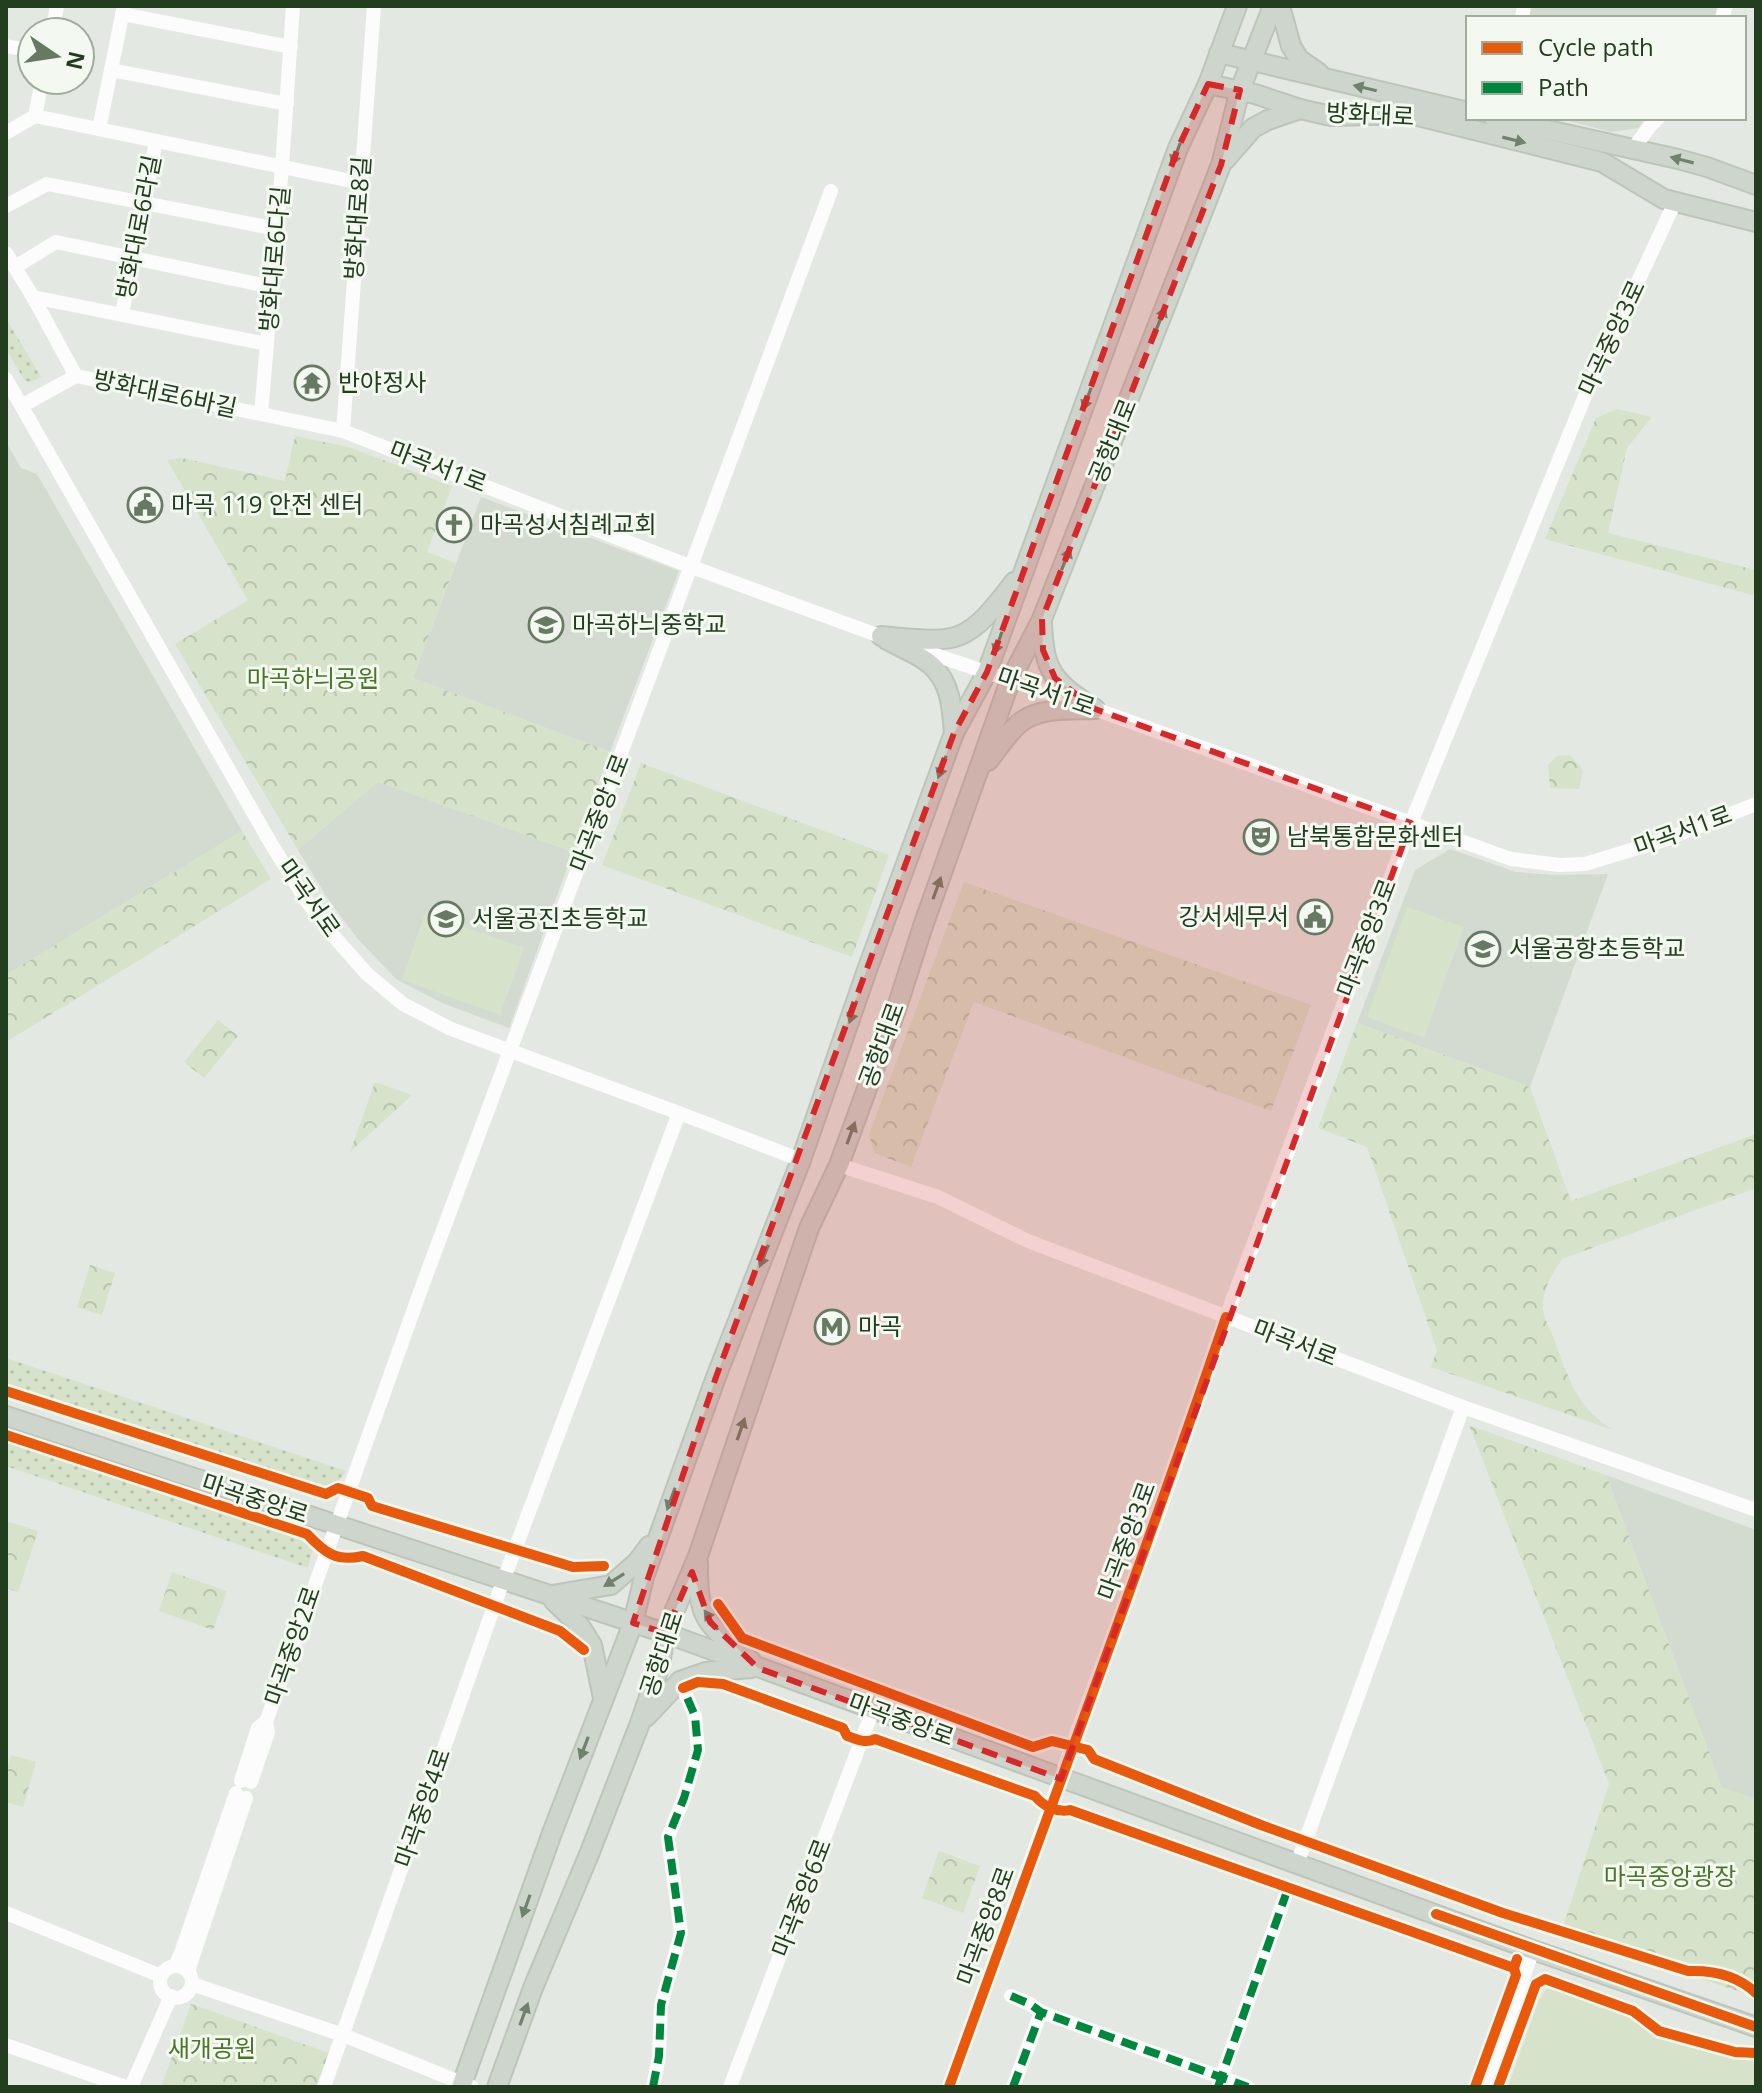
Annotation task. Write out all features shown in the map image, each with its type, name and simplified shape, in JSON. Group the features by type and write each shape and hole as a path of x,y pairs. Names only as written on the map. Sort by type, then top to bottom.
{"main road":[{"name":"공항대로","path":"465,2086 552,1833 633,1623 644,1577 716,1377 801,1160 954,733 987,672 1178,148 1208,84 1237,6"},
{"name":"공항대로","path":"497,2087 533,1988 640,1723 660,1665 665,1633 698,1556 809,1228 839,1165 1010,681 1042,619 1221,165 1240,90 1273,6"},
{"path":"1280,6 1291,46 1299,59 1328,79"},
{"name":"방화대로","path":"1219,53 1466,112"},
{"name":"방화대로","path":"1208,84 1331,116 1410,114 1425,117 1602,162 1653,194 1756,222"},
{"path":"1221,165 1253,128 1300,109"},
{"path":"1503,120 1707,167 1756,185"},
{"path":"881,636 936,641 965,635 993,610 1024,568"},
{"path":"1042,619 1043,650 1049,669 1069,692 1095,709"},
{"path":"881,636 931,664 940,674 952,705 954,733"},
{"path":"978,773 1018,724 1029,717 1050,711 1095,709"},
{"name":"마곡중앙로","path":"6,1416 665,1633 1533,1950 1756,2027"},
{"path":"549,1596 611,1585 637,1562 660,1532"},
{"path":"698,1556 701,1601 705,1614 758,1668"},
{"path":"549,1596 580,1626 592,1645 603,1698"},
{"path":"640,1723 680,1681 706,1672 758,1668"}],"street":[{"name":"방화대로6다길","path":"261,414 293,6"},
{"name":"방화대로8길","path":"343,431 374,6"},
{"path":"99,129 123,10 291,47"},
{"path":"111,70 287,104"},
{"path":"6,133 35,116 39,96"},
{"name":"방화대로6라길","path":"35,116 361,183"},
{"path":"1633,149 1656,120"},
{"name":"방화대로6라길","path":"122,314 156,141"},
{"path":"6,206 47,184 277,229"},
{"name":"마곡중앙1로","path":"335,1525 831,191"},
{"name":"마곡중앙3로","path":"1061,1779 1159,1513 1226,1317 1411,823 1587,391 1675,202"},
{"path":"15,267 56,242 272,287"},
{"name":"방화대로6바길","path":"6,253 76,376 343,431"},
{"path":"33,297 267,344"},
{"path":"23,405 76,376"},
{"name":"마곡서로","path":"6,379 270,842 306,900 367,974 403,1004 451,1029 801,1160"},
{"name":"마곡서1로","path":"343,431 692,567 1511,859 1559,865 1585,864 1664,840 1756,804"},
{"path":"503,1581 679,1113"},
{"name":"마곡서로","path":"839,1165 938,1197 1028,1241 1463,1407 1756,1510"},
{"path":"1297,1864 1463,1407"},
{"name":"마곡중앙2로","path":"185,1973 243,1789 268,1732 268,1716 335,1525"},
{"name":"마곡중앙4로","path":"324,2087 503,1581"},
{"path":"653,2087 659,2056 661,2005 681,1933 668,1837 684,1798 698,1750 695,1716 683,1688"},
{"name":"마곡중앙6로","path":"730,2087 873,1710"},
{"name":"마곡중앙8로","path":"949,2087 1061,1779"},
{"path":"1220,2082 1286,1894"},
{"path":"6,1913 161,1976"},
{"path":"1484,2087 1533,1950"},
{"path":"185,1973 187,1993 182,1997 171,1996 163,1990 160,1981 166,1969 185,1973 465,2086"},
{"path":"6,2045 128,2087 171,1996"},
{"path":"1011,1996 1041,2012 1220,2082 1248,2087"},
{"path":"1013,2087 1041,2012"}],"highlighted area":[{"path":"1208,84 1240,90 1221,165 1042,619 1043,650 1055,678 1095,709 1411,823 1061,1779 758,1668 710,1622 692,1572 665,1633 633,1623 716,1377 954,733 987,672 1178,148"}],"shaded area":[{"path":"1531,6 1717,6 1715,16 1529,16"},
{"path":"1566,120 1644,120 1638,128 1610,132"},
{"path":"6,442 21,468 37,474 242,831 6,975"},
{"name":"마곡하늬중학교","path":"481,497 679,571 610,752 413,678"},
{"name":"서울공진초등학교","path":"378,781 573,852 509,1028 442,1003 396,979 357,938 298,850"},
{"name":"서울공항초등학교","path":"1450,849 1516,872 1608,874 1530,1087 1357,1023 1415,870"},
{"path":"1606,1475 1756,1530 1756,1799 1722,1788"}],"green space":[{"path":"6,318 41,377 31,382 25,381 6,349"},
{"path":"1617,409 1652,417 1627,448 1608,533 1756,570 1756,596 1545,539 1596,418"},
{"name":"마곡하늬공원","path":"295,436 349,447 452,486 427,552 456,563 413,678 610,752 573,852 378,782 298,850 175,644 248,600 167,460 182,458 285,481"},
{"path":"1570,755 1583,770 1579,789 1550,788 1548,765 1557,756"},
{"path":"641,763 889,855 852,957 602,865"},
{"path":"242,831 271,879 6,1042 6,975"},
{"path":"964,882 1311,1005 1271,1111 974,1002 911,1167 874,1153 869,1134"},
{"path":"1407,907 1464,927 1424,1038 1367,1017"},
{"path":"425,913 524,948 500,1015 402,980"},
{"path":"218,1020 238,1036 204,1078 184,1062"},
{"path":"1357,1023 1530,1087 1571,1201 1756,1134 1756,1188 1562,1259 1548,1283 1544,1313 1569,1379 1590,1411 1613,1430 1431,1367 1437,1350 1367,1147 1318,1128"},
{"path":"375,1082 412,1095 350,1152"},
{"path":"90,1265 115,1273 102,1315 77,1307"},
{"path":"6,1358 346,1471 332,1490 314,1490 6,1388"},
{"name":"마곡중앙광장","path":"1469,1425 1606,1475 1722,1787 1756,1799 1756,1997 1561,1933 1609,1784"},
{"path":"6,1442 299,1539 313,1549 308,1568 6,1466"},
{"path":"6,1521 38,1531 18,1592 6,1588"},
{"path":"172,1572 227,1591 213,1630 159,1611"},
{"path":"11,1755 36,1762 23,1807 6,1802 6,1773"},
{"path":"939,1851 980,1866 963,1913 922,1898"},
{"path":"1549,1987 1564,1989 1655,2022 1665,2031 1751,2061 1756,2059 1756,2087 1508,2087 1539,2000"},
{"name":"새개공원","path":"191,2004 329,2053 317,2087 161,2087"}],"marked path":[{"path":"653,2087 659,2056 661,2005 681,1933 668,1837 684,1798 698,1750 695,1716 683,1688"},
{"path":"1218,2087 1286,1894"},
{"path":"1011,1996 1041,2012 1248,2087"},
{"path":"1013,2087 1041,2012"}],"cycle path":[{"path":"949,2087 1226,1317"},
{"path":"6,1391 326,1494 338,1488 368,1498 372,1506 573,1567 604,1566"},
{"path":"6,1435 307,1534 338,1557 363,1556 560,1631 584,1650"},
{"path":"718,1604 742,1638 1033,1747 1052,1741 1088,1750 1094,1759 1261,1825 1503,1913 1688,1971 1725,1975 1756,1993"},
{"path":"683,1688 698,1682 723,1684 843,1728 847,1736 864,1741 875,1739 1035,1796 1051,1808 1070,1810 1514,1968"},
{"path":"1436,1914 1756,2027"},
{"path":"1475,2087 1516,1975 1514,1968 1517,1959"},
{"path":"1498,2087 1536,1984 1545,1979 1633,2011 1659,2031 1735,2052 1756,2053"}],"place":[{"name":"반야정사","path":"312,383"},
{"name":"마곡 119 안전 센터","path":"145,505"},
{"name":"마곡성서침례교회","path":"454,525"},
{"name":"마곡하늬중학교","path":"546,625"},
{"name":"남북통합문화센터","path":"1261,837"},
{"name":"강서세무서","path":"1315,917"},
{"name":"서울공진초등학교","path":"446,919"},
{"name":"서울공항초등학교","path":"1483,949"},
{"name":"마곡","path":"832,1327"}]}
